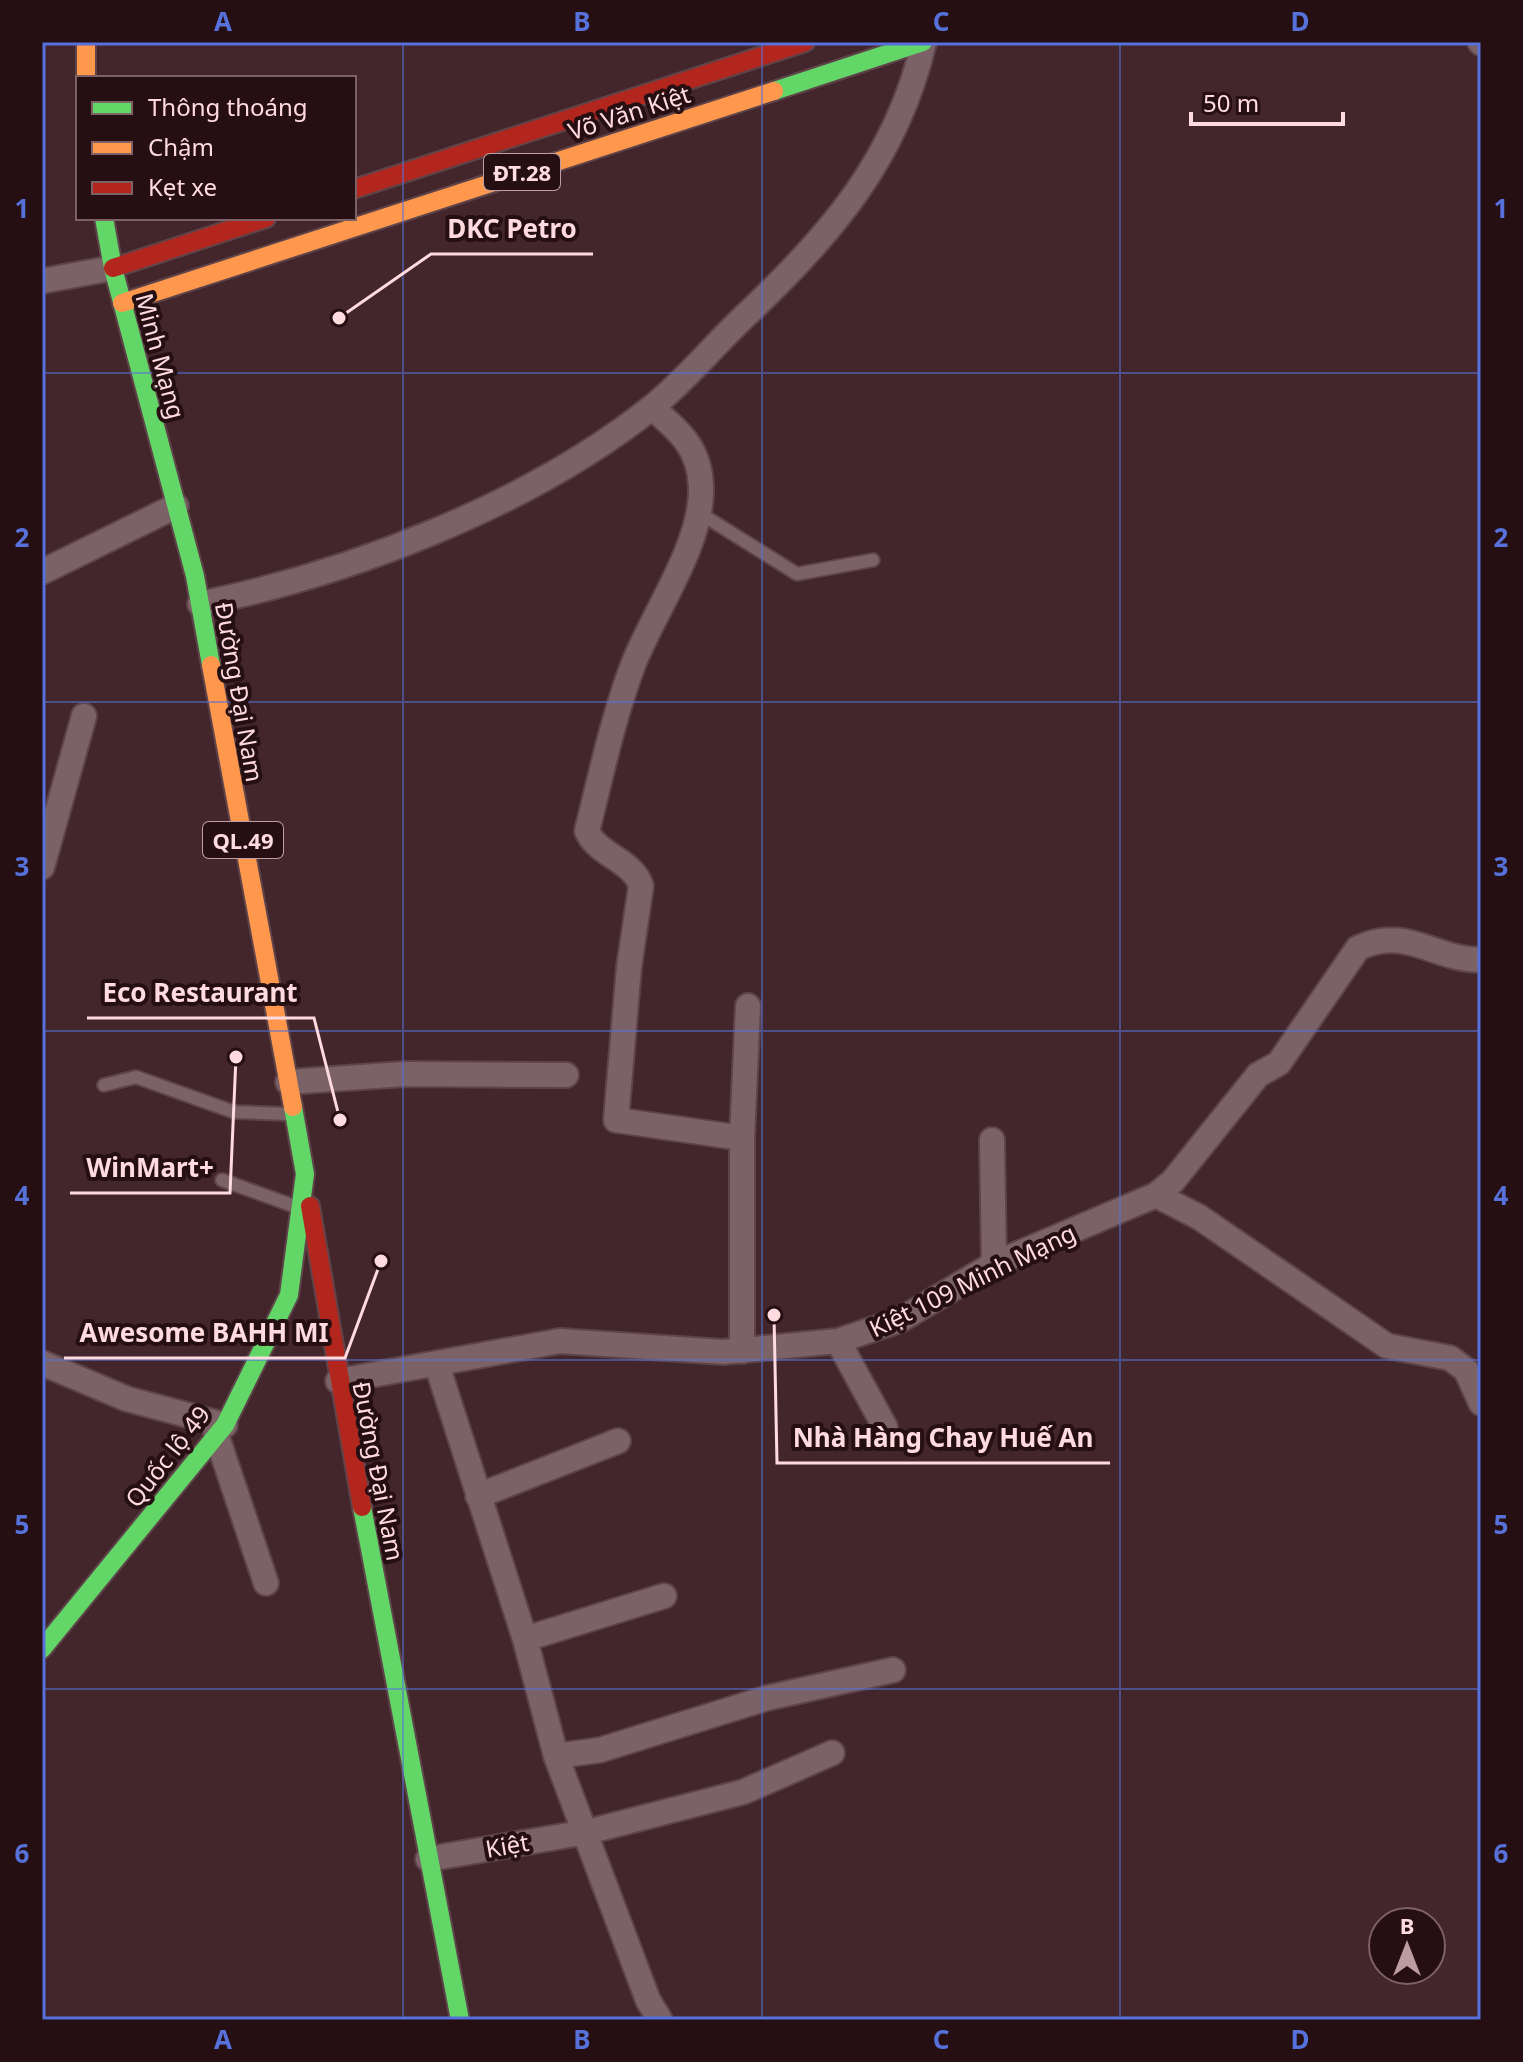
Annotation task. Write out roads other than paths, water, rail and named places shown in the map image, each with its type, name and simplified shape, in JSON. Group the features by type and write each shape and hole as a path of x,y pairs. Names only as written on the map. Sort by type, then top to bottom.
{"main road":[{"path":"86,42 86,76"},
{"name":"Võ Văn Kiệt","path":"356,188 805,42"},
{"name":"Võ Văn Kiệt","path":"122,303 924,42"},
{"path":"702,76 713,110"},
{"name":"Minh Mạng","path":"104,220 113,268 176,506"},
{"path":"113,268 260,220"},
{"name":"Đường Đại Nam","path":"176,506 200,604 305,1174 338,1381 460,2020"},
{"name":"Quốc lộ 49","path":"42,1649 220,1430 289,1295 305,1174"}],"street":[{"path":"200,604 259,592 332,570 452,524 562,467 652,408 794,270 842,214 869,177 899,122 913,90 924,42"},
{"path":"42,281 113,268"},
{"path":"652,408 693,448 701,485 698,512 678,567 634,663 611,731 587,831 591,841 638,876 641,886 629,967 616,1120 742,1138"},
{"path":"42,572 176,506"},
{"path":"42,867 84,716"},
{"name":"Kiệt 109 Minh Mạng","path":"338,1381 560,1341 742,1351 838,1341 900,1320 994,1264 1156,1195 1173,1181 1258,1075 1279,1063 1358,948 1377,939 1398,939 1457,958 1481,960"},
{"path":"742,1351 742,1138 748,1006"},
{"path":"288,1082 405,1074 566,1075"},
{"path":"992,1140 994,1264"},
{"path":"1156,1195 1199,1217 1387,1346 1450,1358 1466,1370 1481,1403"},
{"path":"838,1341 885,1427"},
{"path":"42,1363 127,1399 220,1430 266,1583"},
{"path":"437,1365 525,1639 556,1756 648,2000 660,2020"},
{"path":"478,1496 618,1441"},
{"path":"525,1639 664,1596"},
{"path":"556,1756 600,1750 767,1698 893,1670"},
{"name":"Kiệt","path":"428,1859 587,1832 743,1792 832,1753"}],"lane":[{"path":"698,512 797,574 873,560"},
{"path":"104,1085 136,1077 234,1112 294,1114"},
{"path":"222,1180 301,1209"}],"place":[{"name":"DKC Petro","path":"339,318"},
{"name":"WinMart+","path":"236,1057"},
{"name":"Eco Restaurant","path":"340,1120"},
{"name":"Awesome BAHH MI","path":"381,1261"},
{"name":"Nhà Hàng Chay Huế An","path":"774,1315"}]}
